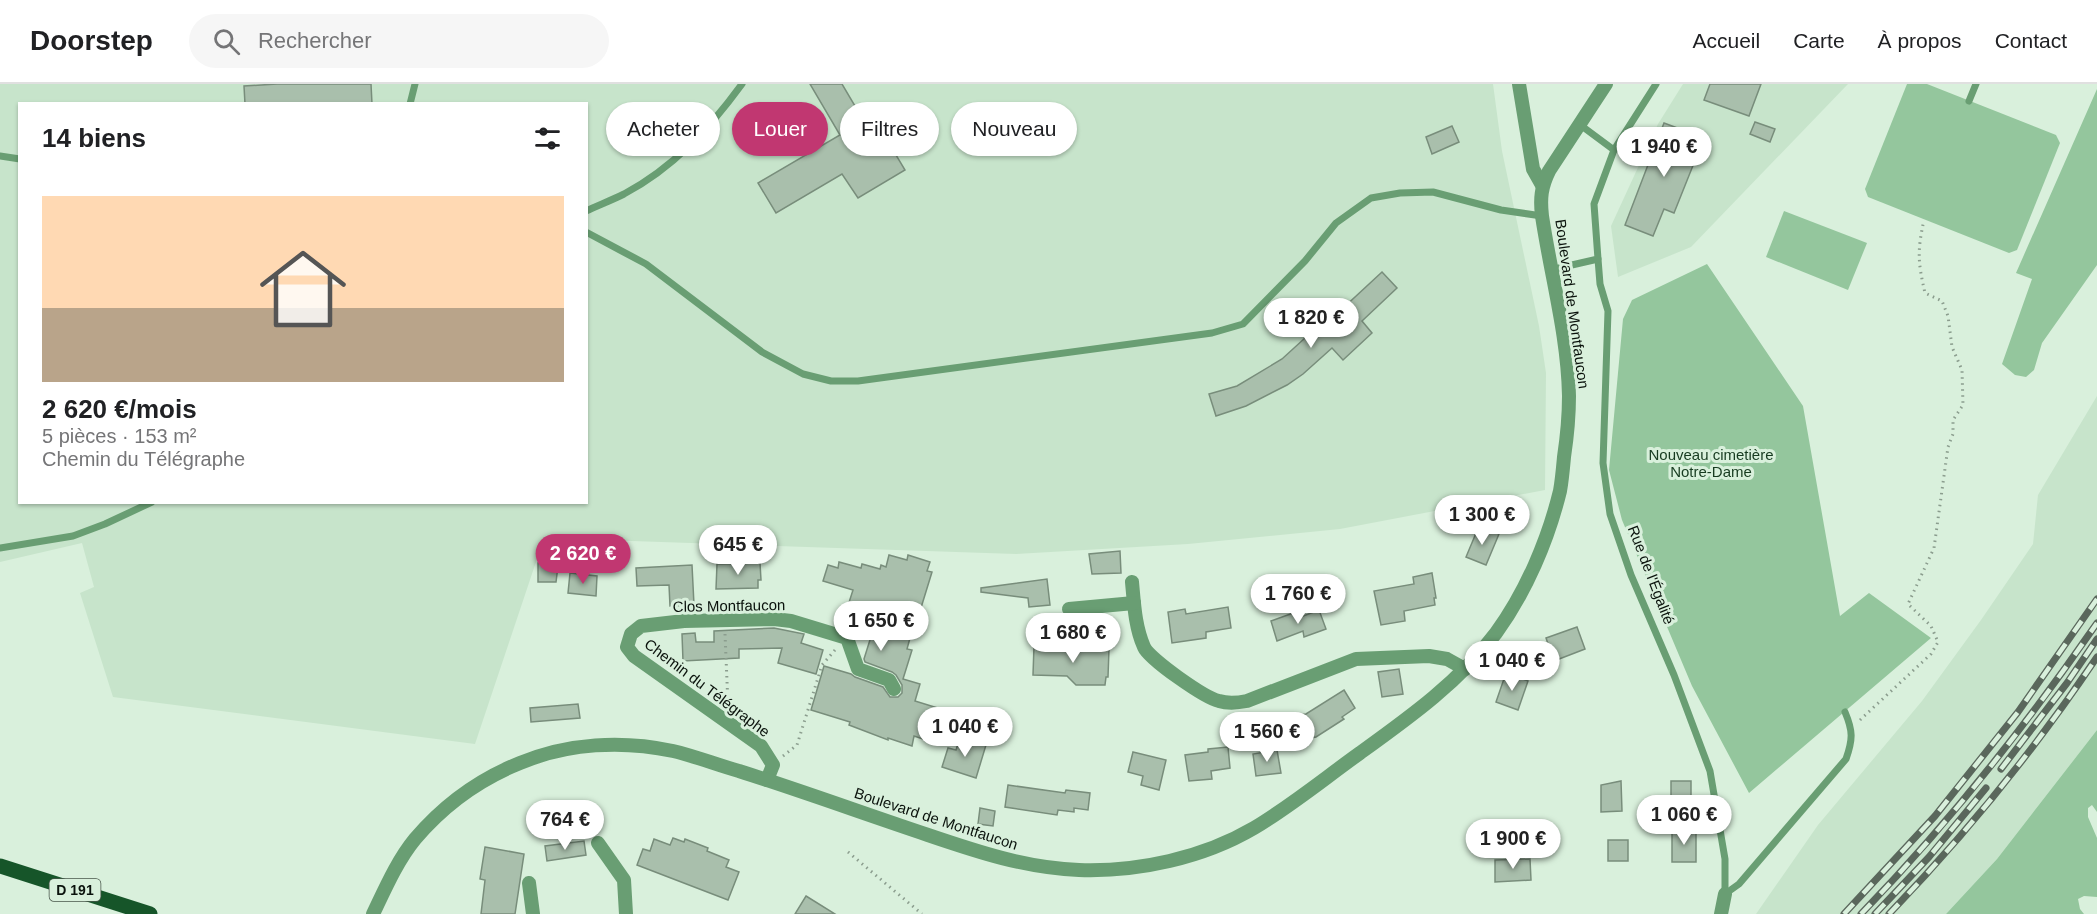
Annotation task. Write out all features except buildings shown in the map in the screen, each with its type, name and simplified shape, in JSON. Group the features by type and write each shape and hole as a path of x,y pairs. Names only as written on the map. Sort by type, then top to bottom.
{"main road":[{"name":"D 191","path":"0,866 150,914"}],"street":[{"path":"1519,84 1533,169 1542,184 1606,84"},
{"name":"Boulevard de Montfaucon","path":"373,914 390,878 415,839 446,808 470,789 502,770 542,753 583,746 628,745 674,752 767,780 994,857 1037,866 1080,870 1124,869 1172,861 1213,847 1252,829 1422,708 1455,680 1497,631 1523,588 1546,535 1560,489 1567,435 1569,394 1562,335 1540,201 1542,184"},
{"path":"1132,582 1139,633 1144,649 1202,694 1217,701 1232,704 1247,700 1356,659 1429,656 1447,659 1465,669"},
{"path":"1069,609 1134,603"},
{"name":"Clos Montfaucon","path":"641,626 684,621 774,619 791,621 847,638"},
{"name":"Chemin du Télégraphe","path":"641,626 631,634 627,647 634,656 761,746 773,765"},
{"path":"847,638 858,669 889,680 894,689"},
{"path":"767,780 773,765"},
{"path":"598,843 624,880 626,914"},
{"path":"529,883 533,914"},
{"name":"Rue de l'Égalité","path":"1722,914 1725,894"}],"lane":[{"path":"410,102 415,84"},
{"path":"588,210 625,194 690,146 742,84"},
{"name":"Rue de l'Égalité","path":"1656,84 1614,150 1594,204 1600,284 1608,311 1603,463 1610,514 1631,575 1674,675 1710,771 1725,859 1725,894"},
{"path":"1969,101 1976,84"},
{"path":"1579,124 1614,150"},
{"path":"0,156 18,159"},
{"path":"588,233 646,264 762,352 803,374 831,381 858,381 1212,333 1243,324 1305,261 1336,223 1371,198 1400,192 1433,192 1501,210 1542,216"},
{"path":"1550,270 1598,259"},
{"path":"0,548 73,536 147,504"},
{"path":"1725,894 1739,884 1846,759 1851,744 1852,728 1845,712"}],"path":[{"path":"1852,728 1931,654 1938,642 1931,627 1908,604 1934,548 1948,447 1953,434 1953,420 1963,405 1962,370 1952,347 1948,316 1942,301 1925,293 1918,259 1924,220"},
{"path":"724,620 727,722"},
{"path":"773,765 797,745 822,665 847,638"},
{"path":"848,852 922,914"}],"shaded area":[{"path":"0,84 1493,84 1502,151 1539,326 1546,373 1545,490 1340,529 1188,544 1016,554 544,538 475,744 113,697 80,593 94,587 82,543 0,562"},
{"path":"1683,84 1848,84 1691,247 1618,277 1611,226 1658,124"},
{"path":"2097,396 2097,730 1997,859 1946,914 1756,914 1818,825 1922,701 2033,544 2038,495"}],"green space":[{"path":"1907,84 1927,84 2056,135 2060,143 2017,250 2009,253 1868,197 1865,189"},
{"path":"2097,89 2097,265 2042,343 2034,370 2026,377 2015,375 2002,364 2032,279 2016,273"},
{"path":"1784,211 1867,243 1848,290 1766,257"},
{"name":"Nouveau cimetière Notre-Dame","path":"1707,264 1803,406 1840,616 1869,593 1931,638 1749,793 1692,686 1622,520 1609,470 1623,319 1632,300"},
{"path":"2097,730 2097,812 2092,805 2088,808 2088,817 2097,838 2097,897 2084,896 2078,899 2080,909 2084,914 1946,914 1997,859"}],"railway":[{"path":"1844,914 1935,816 2018,712 2097,599"},
{"path":"1861,914 1956,809 2014,737 2097,623"},
{"path":"2001,769 2067,683 2097,639"},
{"path":"1889,914 1999,790 2097,657"},
{"path":"1875,914 1929,857 1986,788"}]}
